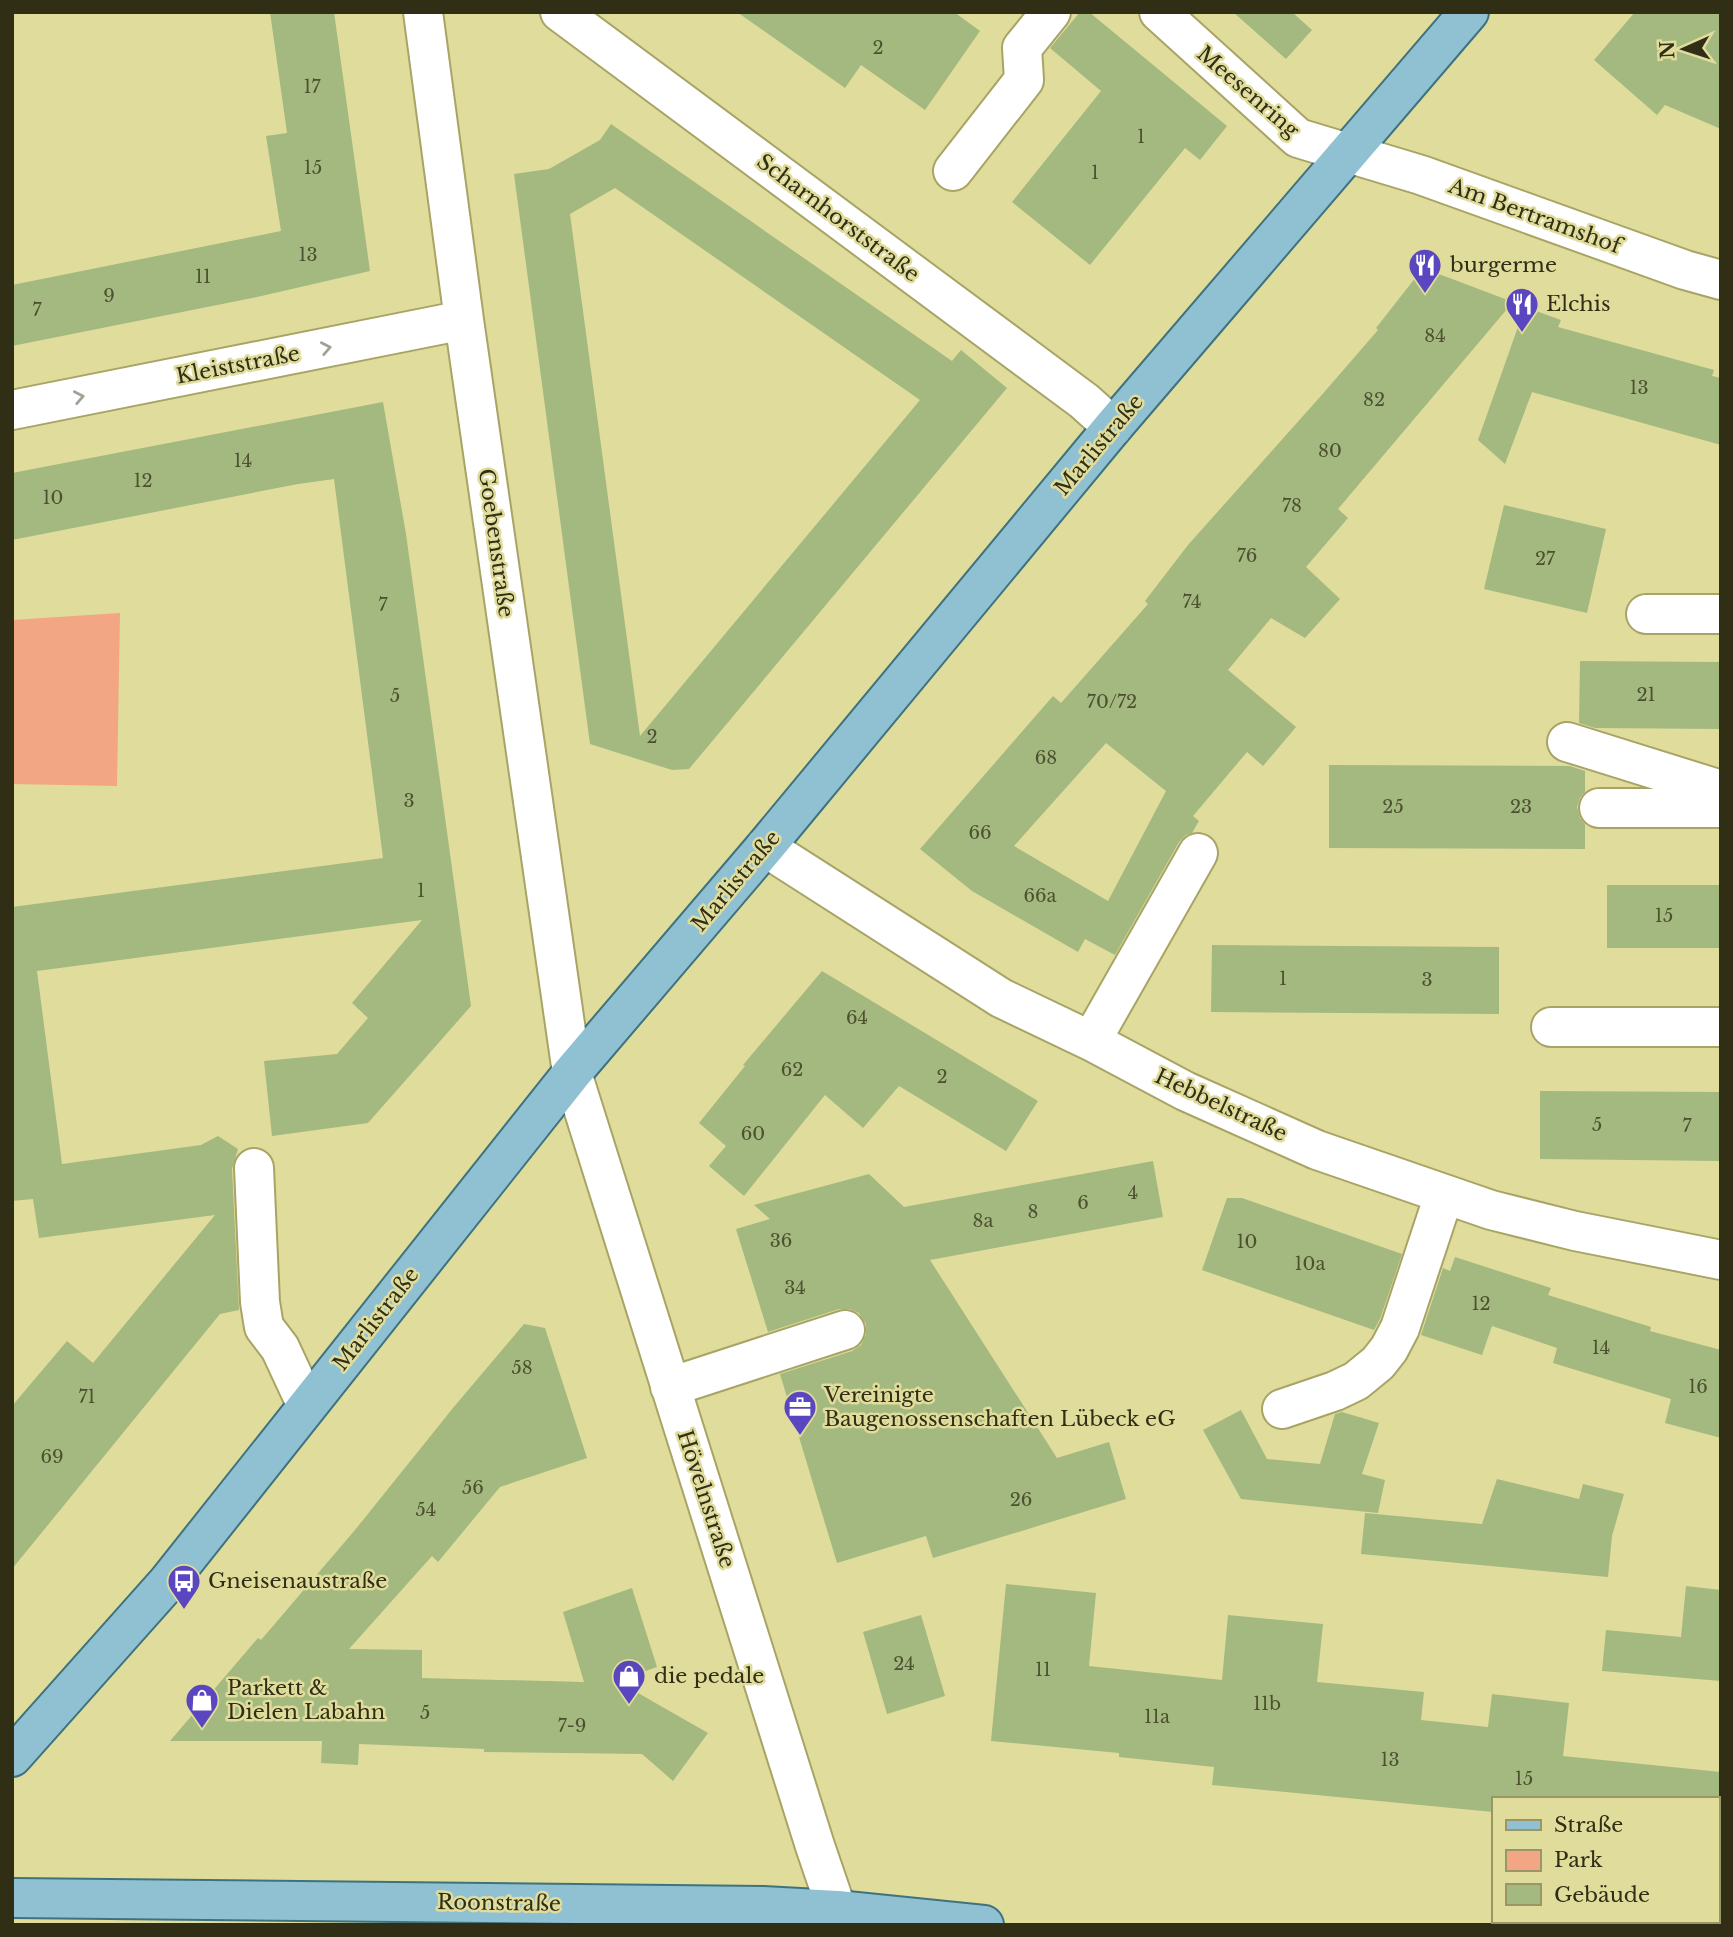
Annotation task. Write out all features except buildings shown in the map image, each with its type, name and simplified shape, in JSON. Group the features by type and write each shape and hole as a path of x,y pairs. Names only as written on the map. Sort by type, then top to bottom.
{"main road":[{"name":"Marlistraße","path":"12,1758 167,1583 572,1073 765,847 1113,427 1469,12"},
{"name":"Roonstraße","path":"12,1898 763,1906 840,1918 984,1925"}],"street":[{"name":"Goebenstraße","path":"424,12 464,320 572,1073"},
{"name":"Scharnhorststraße","path":"560,12 1084,401 1113,427"},
{"path":"953,171 1024,80 1022,48 1051,12"},
{"name":"Meesenring","path":"1159,12 1298,138 1348,154"},
{"name":"Am Bertramshof","path":"1348,154 1421,175 1685,270 1721,280"},
{"name":"Kleiststraße","path":"12,410 464,320"},
{"path":"1646,614 1721,614"},
{"path":"1567,742 1721,790"},
{"path":"1599,808 1721,808"},
{"name":"Hebbelstraße","path":"765,847 1001,998 1091,1041 1185,1091 1317,1150 1491,1210 1563,1228 1721,1260"},
{"path":"1091,1041 1198,853"},
{"path":"1551,1027 1721,1027"},
{"name":"Hövelnstraße","path":"572,1073 840,1918"},
{"path":"254,1168 260,1302 264,1327 279,1348 307,1406"},
{"path":"1282,1409 1356,1381 1378,1363 1389,1349 1400,1328 1444,1195"},
{"path":"670,1387 845,1330"}],"green space":[{"path":"120,613 117,786 12,784 12,620"}],"place":[{"name":"burgerme","path":"1425,295"},
{"name":"Elchis","path":"1522,334"},
{"name":"Vereinigte Baugenossenschaften Lübeck eG","path":"800,1437"},
{"name":"Gneisenaustraße","path":"184,1611"},
{"name":"die pedale","path":"629,1706"},
{"name":"Parkett & Dielen Labahn","path":"202,1730"}]}
